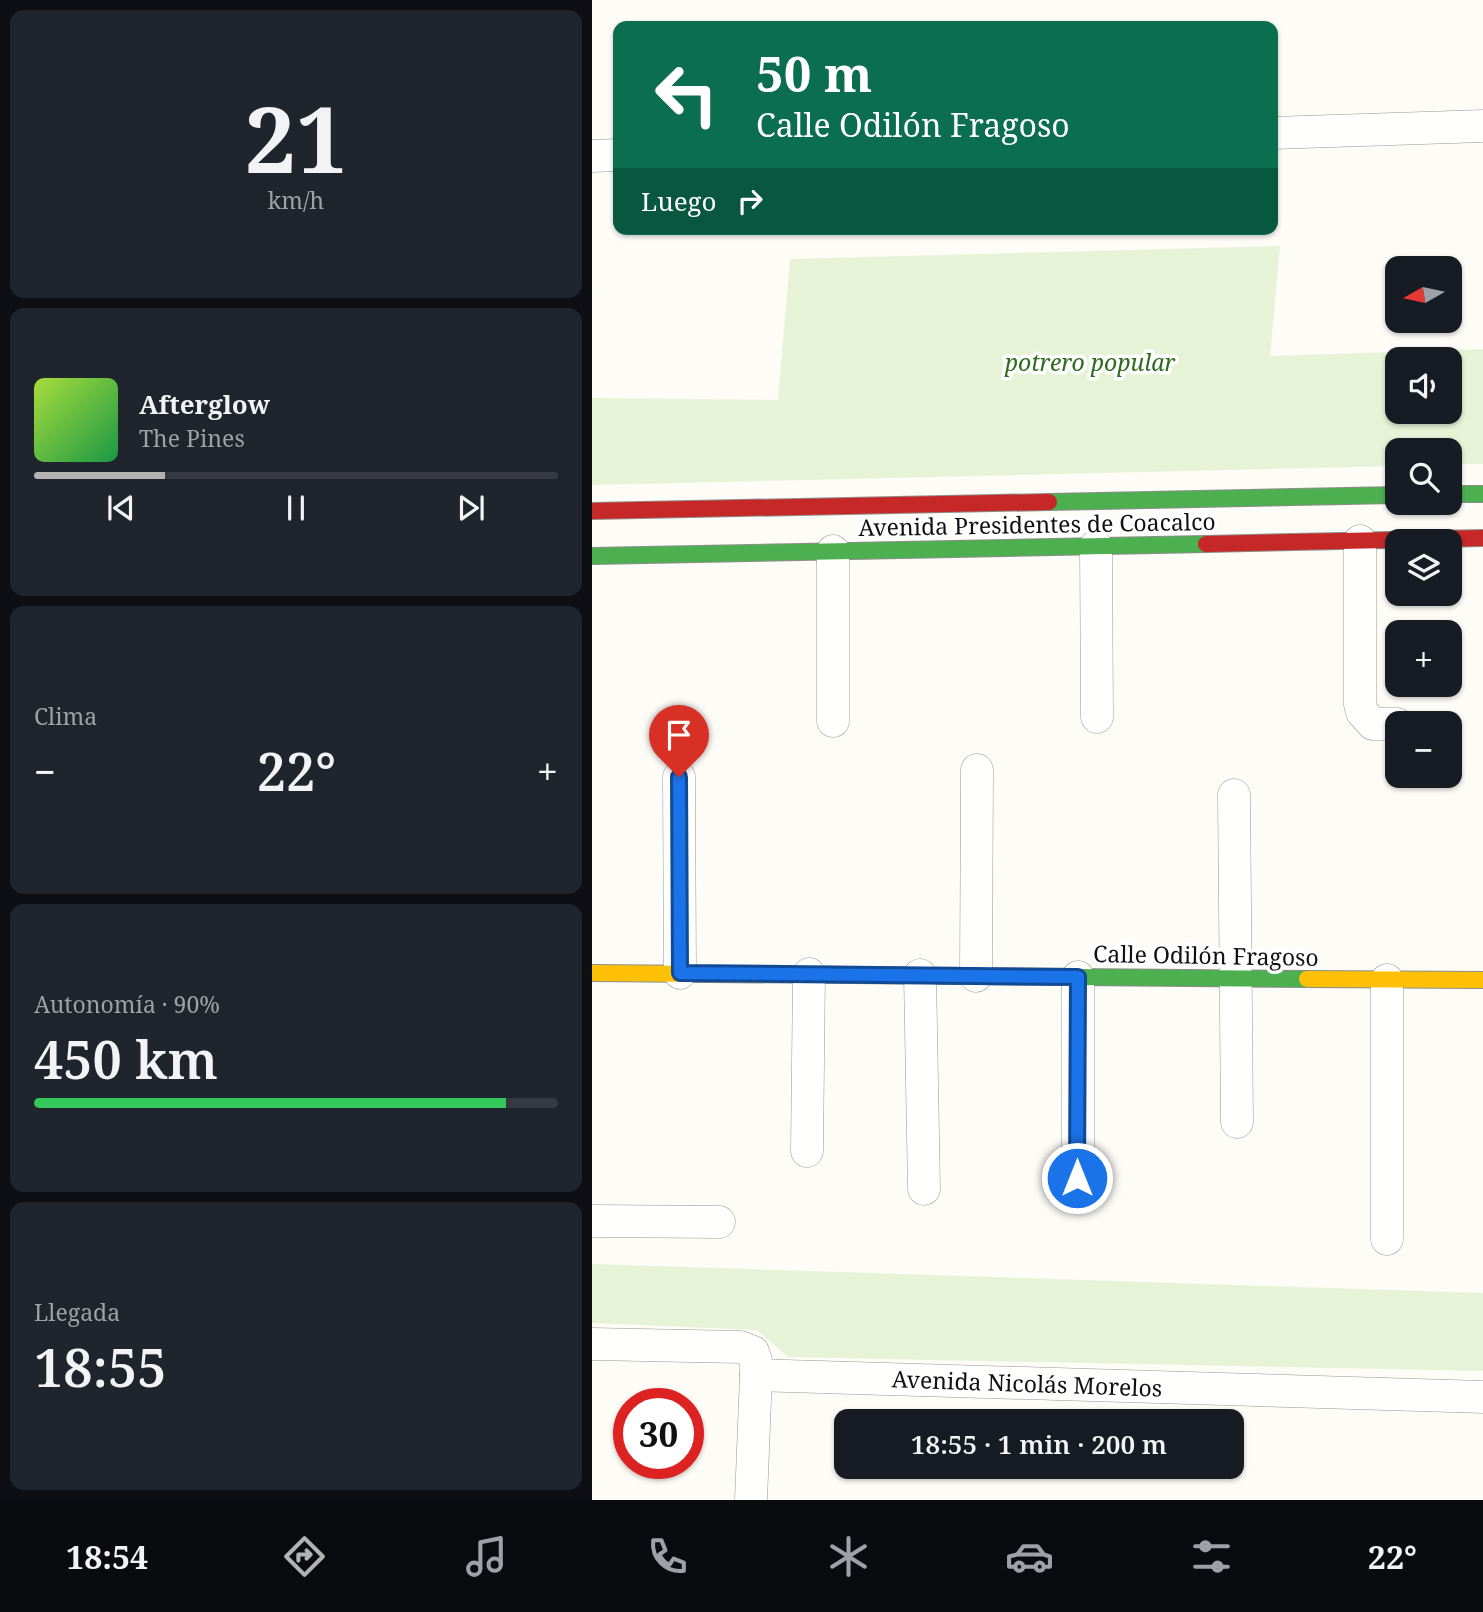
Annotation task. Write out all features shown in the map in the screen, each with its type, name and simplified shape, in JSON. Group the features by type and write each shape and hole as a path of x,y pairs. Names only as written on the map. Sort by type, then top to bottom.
{"street":[{"path":"1278,133 1483,126"},
{"path":"592,156 613,155"},
{"path":"1462,495 1483,494"},
{"name":"Avenida Presidentes de Coacalco","path":"592,511 923,510 1385,495"},
{"name":"Avenida Presidentes de Coacalco","path":"592,556 833,551 925,544 1096,546 1483,538"},
{"path":"1360,541 1360,704 1362,712 1373,724 1385,724"},
{"path":"1096,546 1097,717"},
{"path":"833,551 834,721"},
{"path":"976,976 977,770"},
{"path":"679,777 680,973"},
{"path":"1234,795 1237,1122"},
{"name":"Calle Odilón Fragoso","path":"592,973 1483,980"},
{"path":"807,1151 809,974"},
{"path":"920,975 924,1188"},
{"path":"1077,1178 1078,977"},
{"path":"1387,980 1387,1239"},
{"path":"592,1221 719,1222"},
{"path":"592,1344 745,1348 755,1356 751,1500"},
{"name":"Avenida Nicolás Morelos","path":"756,1375 1483,1397"}],"green space":[{"name":"potrero popular","path":"1280,246 1270,356 1385,352 1385,424 1462,424 1462,350 1483,349 1483,464 1462,464 1462,438 1385,438 1385,466 592,485 592,398 778,400 790,259"},
{"path":"592,1264 1483,1293 1483,1371 788,1357 757,1330 592,1323"}],"traffic: fast":[{"path":"1462,494 1484,494"},
{"path":"1049,502 1385,495"},
{"path":"592,556 1206,544"},
{"path":"967,976 1307,979"}],"traffic: slow":[{"path":"592,973 967,976"},
{"path":"1307,979 1484,980"}],"traffic: jam":[{"path":"592,511 1049,502"},
{"path":"1206,544 1484,538"}],"route":[{"path":"679,777 680,973 1078,977 1077,1178"}]}
